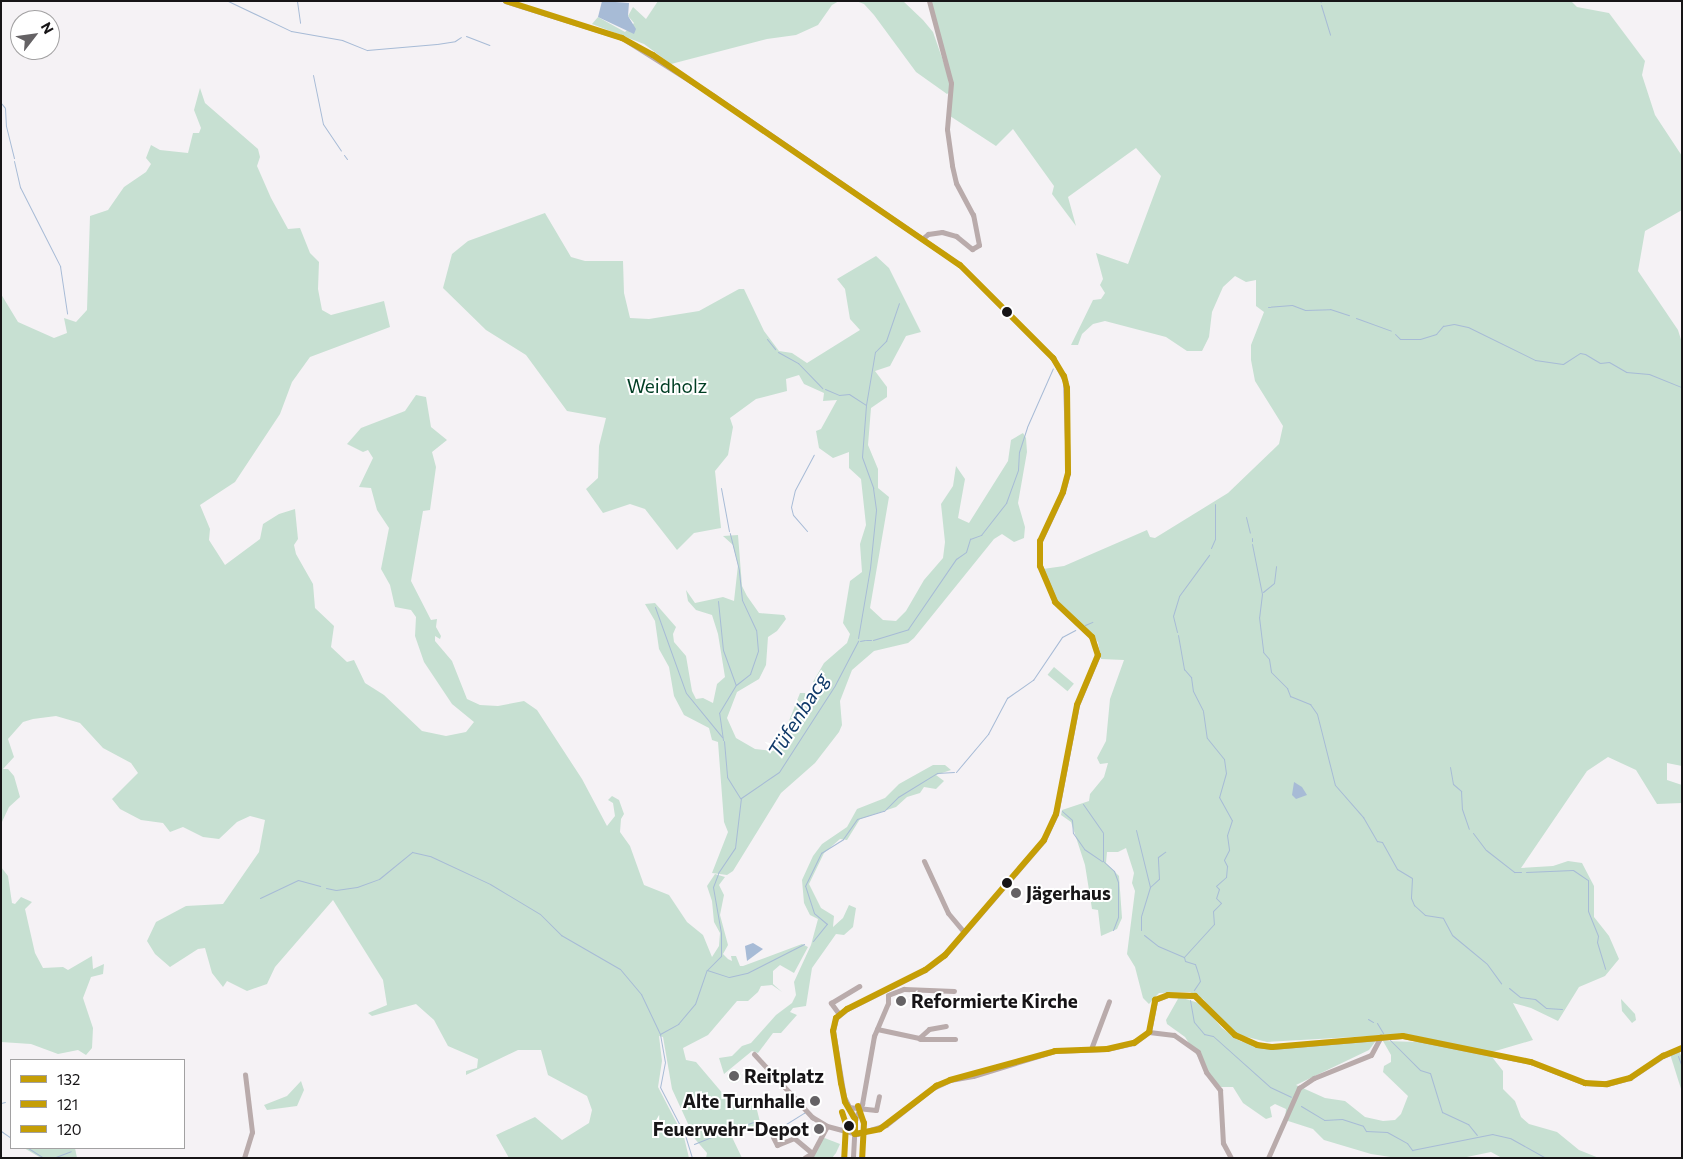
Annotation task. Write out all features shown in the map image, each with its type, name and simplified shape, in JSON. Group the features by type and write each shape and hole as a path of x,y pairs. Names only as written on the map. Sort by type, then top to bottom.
{"street":[{"path":"505,1 635,44 922,239 987,289 1062,372 1067,388 1068,473 1063,492 1040,540 1040,566 1054,602 1092,637 1098,652 1096,665 1077,705 1053,825 1044,840 945,955 925,970 839,1014 833,1031 844,1097 855,1119"},
{"path":"922,239 928,234 942,232 956,236 972,248 978,245 973,216 956,183 952,165 947,129 951,83 929,1"},
{"path":"924,861 948,913 964,932"},
{"path":"839,1014 832,1006 832,1001 860,986"},
{"path":"888,996 904,989 954,991"},
{"path":"853,1158 855,1119 861,1108 877,1029 888,1003 888,996 885,990"},
{"path":"1149,1032 1155,1000 1163,995 1182,994 1200,999 1235,1035 1257,1045 1280,1046 1382,1036 1410,1038 1522,1060 1576,1081 1599,1085 1630,1078 1663,1056 1682,1048"},
{"path":"1092,1049 1109,1001"},
{"path":"919,1038 929,1029 946,1026"},
{"path":"877,1029 919,1038 955,1039"},
{"path":"754,1054 812,1117 827,1126 855,1134 886,1125 946,1081 973,1076 1041,1054 1126,1046 1149,1032 1174,1035 1198,1052 1206,1072 1220,1090 1223,1143 1231,1158"},
{"path":"1268,1158 1299,1088 1314,1078 1371,1055 1382,1036"},
{"path":"244,1158 252,1135 245,1074"},
{"path":"848,1107 876,1110 879,1096"},
{"path":"804,1158 811,1156 827,1126"},
{"path":"789,1132 811,1156"},
{"path":"773,1136 777,1144 794,1138"}],"green space":[{"path":"658,1 839,1 832,5 818,25 796,35 767,39 671,64 644,44 592,24 598,17 625,32 634,23 628,16 633,7 646,19"},
{"path":"856,1 903,1 923,20 933,32 948,75 950,92 947,94 916,72 874,15 864,4"},
{"path":"930,1 1571,1 1577,7 1609,13 1645,61 1642,75 1655,115 1682,156 1682,210 1645,231 1638,271 1678,330 1682,343 1682,766 1667,763 1667,780 1682,785 1682,803 1657,804 1636,770 1608,757 1587,771 1521,868 1553,866 1568,861 1582,863 1594,886 1594,917 1609,936 1619,959 1605,976 1579,987 1558,1021 1531,1008 1513,1003 1533,1040 1492,1052 1406,1034 1267,1042 1239,1035 1223,1023 1203,999 1190,992 1159,993 1149,1004 1143,998 1135,967 1127,954 1135,891 1132,883 1134,873 1126,848 1118,852 1107,852 1106,863 1119,876 1122,918 1117,929 1101,936 1098,910 1092,909 1085,865 1071,822 1061,815 1062,810 1089,801 1090,794 1104,777 1108,763 1100,764 1097,758 1106,741 1110,699 1124,660 1101,659 1098,642 1057,600 1043,569 1064,566 1147,530 1150,537 1155,538 1228,493 1279,444 1283,426 1255,381 1251,360 1251,345 1264,312 1256,306 1256,280 1246,282 1235,276 1223,287 1212,312 1209,337 1202,351 1187,351 1166,337 1105,321 1093,324 1082,334 1078,345 1071,345 1093,300 1101,299 1105,293 1100,285 1103,279 1096,253 1128,264 1161,176 1136,148 1068,197 1076,226 1052,194 1054,186 1013,129 996,146 950,116 953,83"},
{"path":"200,88 205,103 258,149 260,157 257,166 271,198 288,229 300,228 310,253 319,262 318,289 322,310 331,315 384,301 390,327 310,357 292,382 280,414 235,482 200,505 210,529 209,540 225,565 260,539 263,524 279,514 295,509 298,539 294,545 296,554 313,584 315,608 334,626 331,647 347,662 354,660 365,683 384,695 422,731 446,736 466,732 474,722 452,704 424,662 415,636 416,617 411,610 395,607 390,585 381,569 389,528 377,510 371,488 359,487 373,458 368,450 363,452 347,444 361,428 405,411 416,395 426,397 431,427 447,440 432,452 436,467 430,510 423,511 411,581 431,620 437,619 436,627 441,636 440,639 435,636 435,641 452,661 467,699 480,705 498,706 524,701 537,710 582,779 607,826 615,816 613,803 608,800 612,796 619,800 624,814 621,819 620,832 630,846 644,885 669,895 687,922 703,935 712,957 719,946 720,933 714,922 712,901 707,886 715,874 725,877 719,885 724,895 720,915 728,945 723,954 728,959 732,961 731,956 736,956 740,966 743,966 802,944 808,947 794,973 780,965 773,971 773,984 782,992 772,985 761,986 758,992 748,1001 737,1001 708,1035 683,1048 686,1060 696,1062 724,1095 739,1106 747,1102 757,1110 760,1122 755,1128 731,1135 742,1158 706,1158 707,1153 695,1139 672,1089 663,1037 659,1036 662,1061 658,1087 684,1137 689,1158 509,1158 496,1135 535,1117 562,1140 589,1123 592,1110 587,1096 548,1075 541,1050 518,1050 466,1075 466,1071 477,1068 478,1059 448,1046 434,1020 416,1004 372,1016 368,1013 387,1005 383,980 333,900 275,967 267,984 247,991 227,981 223,987 212,973 205,948 198,949 170,967 155,954 147,941 156,922 186,906 223,904 259,852 265,820 250,816 237,822 219,839 203,837 183,827 170,832 163,823 141,820 120,809 112,799 138,773 131,763 103,748 80,723 56,716 33,719 23,722 8,739 14,757 3,769 8,769 14,776 20,797 9,807 1,824 1,294 18,322 54,338 67,333 64,318 76,322 87,310 90,216 108,210 124,187 146,172 151,164 146,158 151,145 160,150 188,153 193,133 199,133 201,128 194,110"},
{"name":"Weidholz","path":"545,213 571,257 585,261 623,261 624,293 630,318 649,319 699,311 739,289 744,289 764,331 779,351 792,353 807,363 860,330 850,319 845,289 837,279 876,256 889,268 921,332 906,336 890,366 875,371 887,387 887,397 871,408 868,445 878,469 878,488 889,497 870,608 883,620 896,621 906,611 924,580 943,558 945,542 941,504 953,486 956,466 965,479 958,518 969,523 1008,461 1011,440 1023,433 1026,438 1027,452 1018,503 1025,527 1024,538 1014,542 1002,534 994,539 914,638 908,643 874,651 852,670 840,701 842,725 839,732 815,763 781,793 733,871 727,875 712,873 728,832 724,822 718,742 712,740 709,728 684,715 674,696 669,667 659,649 655,621 645,604 655,603 676,627 673,634 674,642 686,656 692,691 696,699 703,698 713,703 717,684 725,677 718,634 712,615 696,610 688,601 686,590 695,603 723,597 734,601 738,565 733,545 723,536 738,535 742,586 747,596 759,613 784,615 786,619 777,631 768,637 766,665 759,679 737,692 727,718 736,738 755,749 773,751 783,736 800,693 805,693 806,698 812,697 823,687 813,682 824,663 847,643 850,634 843,623 850,581 862,572 860,544 866,525 861,479 849,468 849,452 833,458 819,448 816,431 821,429 837,400 823,401 824,393 804,384 799,375 786,379 787,391 756,399 730,418 733,427 728,455 715,471 721,528 694,533 677,550 645,509 630,504 603,513 586,489 598,478 599,446 606,418 567,411 526,355 486,330 443,288 452,254 468,241"},
{"path":"1054,667 1074,684 1067,691 1048,675"},
{"path":"933,765 945,765 951,770 936,775 944,781 936,789 924,787 920,793 907,797 896,807 860,819 847,840 840,839 824,853 809,884 821,908 834,916 833,927 843,918 849,905 856,908 853,927 844,935 836,934 812,968 806,1006 793,1008 790,1012 797,1015 781,1033 773,1033 758,1053 752,1051 724,1074 719,1058 732,1056 742,1046 751,1043 776,1015 792,1003 796,995 794,982 811,945 818,919 810,915 804,903 802,880 813,856 822,844 847,827 857,809 885,798 899,784"},
{"path":"1,867 8,876 12,903 15,904 21,897 32,902 25,909 35,953 43,968 63,967 68,970 92,956 93,969 104,964 103,974 91,977 83,998 93,1028 92,1048 86,1055 78,1050 58,1054 31,1044 1,1042"},
{"path":"1179,997 1202,1004 1222,1028 1240,1041 1264,1048 1378,1038 1369,1050 1296,1085 1325,1098 1345,1101 1365,1117 1383,1121 1395,1120 1401,1114 1408,1096 1383,1072 1384,1066 1391,1062 1391,1055 1383,1041 1420,1042 1492,1057 1503,1071 1503,1089 1515,1101 1521,1117 1529,1124 1557,1132 1579,1150 1599,1158 1502,1158 1491,1152 1462,1158 1397,1158 1371,1154 1324,1140 1313,1129 1285,1120 1286,1109 1275,1104 1270,1107 1272,1117 1266,1119 1243,1103 1233,1087 1221,1087 1213,1080 1185,1037 1167,1024 1166,1020"},
{"path":"1621,999 1635,1014 1636,1020 1632,1023 1622,1011"},
{"path":"1679,1051 1682,1058 1682,1092 1670,1054"},
{"name":"Reitplatz","path":"731,1069 737,1069 741,1076 737,1083 731,1083 727,1079 727,1073"},
{"path":"301,1081 304,1090 297,1106 267,1110 264,1105 287,1096"},
{"path":"822,1137 840,1144 836,1153 832,1158 809,1158"},
{"path":"26,1149 75,1149 77,1158 41,1158"}],"water":[{"path":"602,1 629,3 628,16 636,29 634,34 598,17"},
{"path":"1294,782 1302,787 1307,795 1296,799 1292,795"},
{"path":"753,943 763,949 747,961 745,946"}],"waterway":[{"path":"228,1 291,31 342,40 367,50 437,44 455,41 461,37"},
{"path":"297,1 300,23"},
{"path":"1321,5 1330,35"},
{"path":"466,36 489,45"},
{"path":"313,75 323,124 341,151"},
{"path":"1,103 5,108 6,126 14,158"},
{"path":"344,155 347,159"},
{"path":"14,161 20,187 60,266 67,313"},
{"path":"866,405 875,352 886,341 899,303"},
{"path":"1268,307 1292,305 1305,310 1330,309 1349,315"},
{"path":"1356,318 1391,331"},
{"path":"1395,334 1400,339 1420,339 1436,334 1443,326 1454,324 1468,327 1535,360 1563,364 1580,353 1600,363 1609,362 1626,372 1649,374 1682,387"},
{"path":"767,339 775,349"},
{"path":"778,352 798,363 822,388"},
{"path":"873,640 908,629 956,559 966,552 970,539 981,535 1006,503 1018,470 1019,452 1027,427 1053,368"},
{"path":"825,389 839,395 849,394 866,405 862,457 873,488 876,510 870,568 858,638"},
{"path":"807,531 793,515 791,507 795,490 814,455"},
{"path":"721,488 729,531"},
{"path":"1211,548 1215,539 1215,504"},
{"path":"1246,517 1250,533"},
{"path":"723,740 719,713 736,685 750,674 758,651 756,630 742,600 739,570 730,533"},
{"path":"1252,544 1262,594 1259,617 1263,652 1269,659 1271,672 1287,688 1290,696 1310,704 1317,714 1335,785 1363,817 1377,841 1382,842 1397,869 1412,878 1411,898 1414,905 1425,915 1443,918 1452,935 1487,964 1501,983"},
{"path":"1177,632 1173,616 1179,596 1209,555"},
{"path":"1263,592 1274,583 1276,566"},
{"path":"718,601 723,650 736,685"},
{"path":"655,607 686,693 722,737"},
{"path":"1085,625 1092,622"},
{"path":"956,772 988,734 1007,698 1033,680 1062,637 1075,630"},
{"path":"1178,635 1184,669 1191,677 1193,691 1203,711 1207,738 1224,759 1226,773 1219,797 1232,820 1227,835 1229,850 1224,860 1227,866 1226,877 1216,886 1219,889 1216,898 1221,903 1213,911 1214,924 1184,957 1185,961 1195,964 1198,973 1200,981 1194,990"},
{"path":"860,641 865,640"},
{"path":"866,640 871,640"},
{"name":"Tüfenbacg","path":"718,873 735,848 741,798 779,772 835,685 858,641"},
{"path":"724,741 727,777 740,798"},
{"path":"1450,767 1453,784 1461,791 1462,809 1469,829"},
{"path":"813,941 827,924 814,913 805,886 821,853 843,839 857,819 884,811 898,797 937,773 954,772"},
{"path":"1083,804 1103,833 1103,861 1114,871 1118,882 1118,917 1113,930"},
{"path":"1062,811 1072,820 1073,833 1084,849 1102,861"},
{"path":"1136,830 1150,887 1141,916 1141,930"},
{"path":"1473,833 1486,850 1514,872 1521,872"},
{"path":"326,888 336,890 357,887 379,879 412,852 430,856 490,884 540,914 561,935 620,969 641,994 660,1034 665,1062 660,1087 685,1135 692,1158"},
{"path":"1150,887 1159,879 1158,857 1165,852"},
{"path":"1526,872 1573,870 1588,880 1588,911 1598,936 1597,942 1605,969"},
{"path":"707,970 721,956 721,933 713,887 718,874"},
{"path":"260,898 298,880 320,886"},
{"path":"1144,935 1158,946 1184,957"},
{"path":"660,1034 678,1024 695,1004 707,970 729,977 747,973 804,944"},
{"path":"1509,988 1520,997 1535,999 1546,1008 1562,1009"},
{"path":"1190,1000 1194,1022 1204,1034 1213,1036 1270,1087 1291,1097"},
{"path":"1368,1019 1373,1022"},
{"path":"1377,1023 1383,1033"},
{"path":"1390,1040 1420,1070 1430,1073 1442,1112 1468,1124 1477,1135"},
{"path":"1678,1056 1682,1067"},
{"path":"1,1103 5,1102"},
{"path":"1301,1106 1324,1120 1342,1119 1363,1126 1366,1131 1387,1132 1407,1143 1412,1150 1492,1134 1510,1138 1546,1158"},
{"path":"786,1124 805,1112"},
{"path":"733,1129 756,1121"},
{"path":"694,1144 731,1129"},
{"path":"1,1131 10,1137"},
{"path":"30,1149 44,1158"},
{"path":"53,1158 71,1151"}],"transit line":[{"name":"132","path":"506,1 622,38 653,55 960,265 1053,358 1064,376 1067,388 1068,473 1063,492 1040,541 1040,566 1055,602 1092,637 1098,655 1077,705 1056,814 1044,840 945,955 925,970 847,1009 836,1018 833,1031 841,1083 845,1102 855,1119 855,1134"},
{"name":"132","path":"849,1126 855,1134 880,1129 936,1086 950,1080 1055,1051 1107,1049 1134,1043 1149,1032 1155,1000 1168,995 1195,996 1235,1035 1257,1045 1272,1047 1403,1036 1531,1062 1585,1083 1607,1084 1630,1078 1663,1056 1682,1048"},
{"name":"120","path":"858,1106 864,1123 862,1158"},
{"name":"121","path":"842,1112 846,1124 844,1158"}],"place":[{"name":"Jägerhaus","path":"1016,893"},
{"name":"Reformierte Kirche","path":"901,1001"},
{"name":"Reitplatz","path":"734,1076"},
{"name":"Alte Turnhalle","path":"815,1101"},
{"name":"Feuerwehr-Depot","path":"819,1129"}]}
